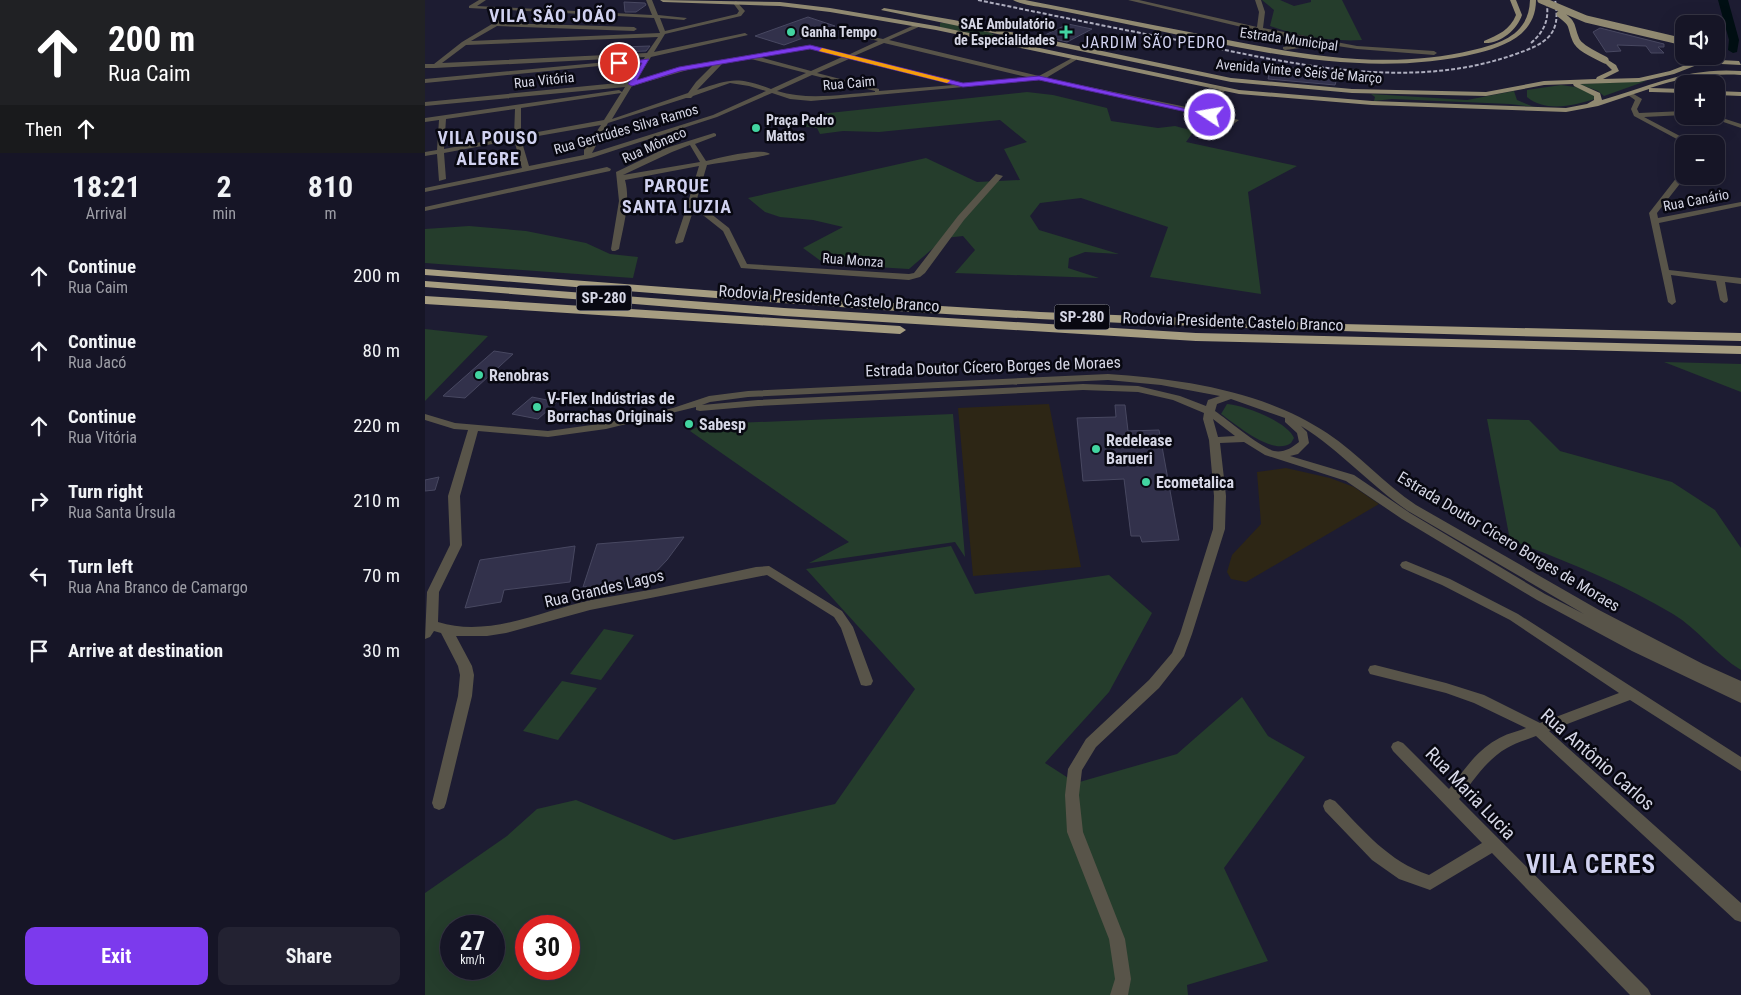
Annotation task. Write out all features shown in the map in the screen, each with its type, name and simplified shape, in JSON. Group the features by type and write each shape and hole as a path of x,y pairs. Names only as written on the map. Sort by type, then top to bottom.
{"highway":[{"name":"Rodovia Presidente Castelo Branco","path":"425,272 878,306 1039,315 1349,328 1741,337"},
{"name":"Rodovia Presidente Castelo Branco","path":"425,284 784,312 1196,337 1741,350"},
{"path":"425,299 867,328 1118,338 1196,337"}],"main road":[{"path":"663,0 806,6 936,28 1074,59 1224,89 1365,102 1566,110 1595,104 1649,86 1701,73 1716,71 1741,73"},
{"name":"Avenida Vinte e Seis de Março","path":"807,0 917,15 1153,65 1239,81 1352,92 1478,94 1555,82"},
{"name":"Estrada Municipal","path":"1016,0 1273,51 1339,59 1387,62 1453,57 1506,42 1526,26 1532,13 1533,0"},
{"path":"1041,0 1285,48 1382,57 1434,53 1473,46 1507,32 1519,18 1513,0"},
{"path":"1533,0 1568,19 1574,25 1576,40 1581,46 1616,69 1612,75 1575,82"},
{"path":"1541,0 1581,17 1675,40"},
{"path":"904,22 919,20 921,18 917,15"},
{"path":"936,28 933,24 935,22 954,22"},
{"path":"1725,57 1740,63"},
{"path":"1109,66 1129,64 1121,58"},
{"path":"1555,82 1639,80 1672,73 1701,61 1740,63"},
{"path":"1141,72 1136,68 1153,65"},
{"path":"1555,82 1579,86 1593,92 1599,97 1595,104"},
{"path":"1524,88 1523,98 1539,106 1566,110"},
{"path":"1631,93 1657,90 1675,91"},
{"path":"1352,92 1369,96 1369,100 1365,102"},
{"path":"1725,93 1741,94"}],"street":[{"path":"483,0 471,7 684,18"},
{"path":"649,0 658,16 663,33 649,58 606,122 589,150 588,156 607,170 620,176 766,154"},
{"name":"Estrada Municipal","path":"1131,0 1303,38 1379,51 1434,53"},
{"path":"1257,0 1263,12 1260,28"},
{"path":"464,43 663,33 739,15 743,11 736,3"},
{"path":"425,73 464,43 518,10"},
{"path":"496,24 663,33"},
{"name":"Rua Gertrúdes Silva Ramos","path":"425,190 588,156 715,116 919,25"},
{"path":"847,32 1039,78 1236,120 1215,135"},
{"path":"425,81 649,58 745,35"},
{"path":"1285,48 1306,46 1308,41 1303,38"},
{"name":"Rua Vitória","path":"425,104 632,84 679,69 810,47 849,57"},
{"path":"750,57 886,92"},
{"path":"849,57 963,85"},
{"path":"425,66 649,58"},
{"path":"1039,78 1074,59"},
{"path":"689,97 698,83 719,63"},
{"name":"Rua Caim","path":"425,154 606,122 689,97 731,81 744,82 807,99 1039,78"},
{"path":"1197,112 1224,89"},
{"path":"425,120 627,91"},
{"path":"1631,93 1639,99 1634,109 1636,115 1675,135"},
{"path":"518,106 517,138 526,169"},
{"path":"1636,115 1675,113"},
{"path":"442,179 440,152 443,117"},
{"path":"1725,121 1741,126"},
{"name":"Rua Mônaco","path":"615,249 623,196 620,176 691,142 715,135"},
{"path":"691,142 704,163"},
{"path":"679,242 690,201 704,163"},
{"path":"425,209 607,170"},
{"name":"Rua Monza","path":"690,201 726,230 742,264 746,267 909,277 919,274 961,218 999,176"},
{"path":"1672,302 1654,210 1675,185"},
{"name":"Rua Canário","path":"1655,221 1741,204"},
{"path":"1666,272 1720,280 1741,281"},
{"path":"1720,280 1724,300"},
{"name":"Estrada Doutor Cícero Borges de Moraes","path":"425,417 455,426 536,434 558,433 606,426 676,410 709,400 771,392 1108,377 1157,382 1250,402 1307,424 1326,436 1399,499 1551,590 1741,687"},
{"name":"Estrada Doutor Cícero Borges de Moraes","path":"676,410 759,403 1097,387 1150,391 1176,398 1209,411 1246,439 1269,453 1350,478 1406,516 1541,596 1637,647 1741,697"},
{"path":"1119,995 1123,979 1117,939 1075,832 1072,795 1075,769 1091,744 1114,720 1154,684 1177,656 1186,634 1219,529 1220,496 1213,440 1207,419 1211,402 1229,397"},
{"path":"1269,453 1294,452 1304,443 1299,428 1283,415"},
{"path":"428,630 433,592 456,546 454,496 474,428"},
{"path":"1213,440 1246,439"},
{"path":"1406,565 1446,582 1514,617 1741,765"},
{"name":"Rua Grandes Lagos","path":"428,630 447,632 489,631 516,627 582,606 769,570 777,573 838,614 847,626 866,681"},
{"path":"439,802 465,696 467,675 465,666 447,632"},
{"name":"Rua Antônio Carlos","path":"1375,670 1446,688 1479,699 1538,729 1741,914"},
{"path":"1450,800 1492,749 1538,729 1631,694"},
{"name":"Rua Maria Lucia","path":"1398,746 1493,844 1596,945 1642,995"},
{"path":"1331,806 1377,855 1405,874 1429,883 1493,844"}],"shaded area":[{"path":"1049,404 1081,567 973,576 958,408"},
{"path":"1286,468 1330,478 1354,487 1379,504 1246,582 1231,579 1227,572 1232,555 1261,524 1257,472"}],"green space":[{"path":"1262,0 1280,0 1294,6 1311,2 1311,0 1342,0 1362,40 1315,38 1270,26 1274,10"},
{"path":"940,23 970,26 998,37 983,36 940,27"},
{"path":"1646,81 1604,96 1598,91 1579,84"},
{"path":"1561,85 1582,88 1596,96 1595,99 1570,105 1552,106 1543,105 1527,97 1527,90"},
{"path":"1514,91 1517,100 1534,107 1510,104 1392,99 1374,101 1375,97 1371,94 1467,100"},
{"path":"1027,92 1053,95 1107,108 1111,121 1158,128 1175,126 1194,131 1186,142 1297,166 1248,192 1261,294 1150,277 1168,227 1081,198 1040,203 1030,216 1039,230 1119,254 1085,252 1069,258 1068,268 1099,278 955,273 975,250 963,236 945,238 909,269 825,264 803,248 843,227 813,220 780,217 765,212 748,198 926,158 977,182 1020,180 1004,149 1027,142 1000,120 879,132 843,131 820,134 817,128 798,126 797,121 829,113"},
{"path":"469,226 526,231 586,243 610,254 638,257 633,278 425,263 425,229"},
{"path":"425,329 488,336 425,401"},
{"path":"1664,362 1741,364 1741,392"},
{"path":"1227,404 1244,407 1275,420 1290,432 1294,438 1291,443 1283,446 1274,446 1255,438 1221,414"},
{"path":"953,414 965,557 955,542 809,563 849,542 690,431 708,421 735,423"},
{"path":"1487,419 1529,420 1560,451 1672,482 1715,510 1741,548 1741,670 1673,614 1593,573 1510,540"},
{"path":"951,546 975,594 1109,575 1152,613 1109,692 1045,763 1076,783 1177,754 1242,697 1268,736 1305,757 1224,868 1268,961 1187,985 1188,995 425,995 425,893 507,836 537,809 576,800 674,840 835,804 915,689 806,569"},
{"path":"604,629 634,635 601,680 570,674"},
{"path":"562,681 597,688 558,740 523,731"}],"building":[{"path":"624,2 645,3 646,5 636,12 625,12"},
{"name":"Ganha Tempo","path":"808,17 835,26 784,45 755,36"},
{"path":"1068,24 1092,29 1067,42 1043,36"},
{"path":"1600,28 1664,44 1664,47 1658,47 1664,53 1651,53 1646,46 1617,45 1621,51 1606,52 1593,32"},
{"path":"650,46 646,51 621,52 621,47"},
{"path":"1271,67 1289,69 1289,67 1337,78 1335,85 1268,79"},
{"name":"Renobras","path":"494,351 513,354 465,398 443,396"},
{"name":"V-Flex Indústrias de Borrachas Originais","path":"532,397 557,402 538,419 512,414"},
{"name":"Ecometalica","path":"1115,405 1125,405 1128,431 1159,430 1179,540 1142,542 1140,536 1131,536 1124,479 1083,481 1077,418 1116,417"},
{"path":"439,477 435,490 425,491 425,480"},
{"path":"684,537 667,560 646,582 583,587 597,544"},
{"path":"575,546 570,582 504,590 501,602 465,608 480,560"}],"waterway":[{"path":"1723,0 1734,40 1733,50"}],"railway":[{"path":"978,0 1264,58 1305,65 1390,73 1431,72 1473,66 1534,47 1549,37 1553,30 1557,12 1555,0"},
{"path":"1531,43 1540,34 1545,24 1547,18 1546,0"}],"slow traffic":[{"path":"822,50 947,81"}],"place":[{"name":"Ganha Tempo","path":"791,32"},
{"name":"SAE Ambulatório de Especialidades","path":"1066,32"},
{"name":"Praça Pedro Mattos","path":"756,128"},
{"name":"Renobras","path":"479,375"},
{"name":"V-Flex Indústrias de Borrachas Originais","path":"537,407"},
{"name":"Sabesp","path":"689,424"},
{"name":"Redelease Barueri","path":"1096,449"},
{"name":"Ecometalica","path":"1146,482"}],"district":[{"name":"VILA SÃO JOÃO","path":"553,16"},
{"name":"JARDIM SÃO PEDRO","path":"1154,42"},
{"name":"VILA POUSO ALEGRE","path":"488,148"},
{"name":"PARQUE SANTA LUZIA","path":"677,196"},
{"name":"VILA CERES","path":"1591,864"}],"route":[{"path":"619,63 647,60 632,84 679,69 810,47 963,85 1039,78 1210,115"}]}
